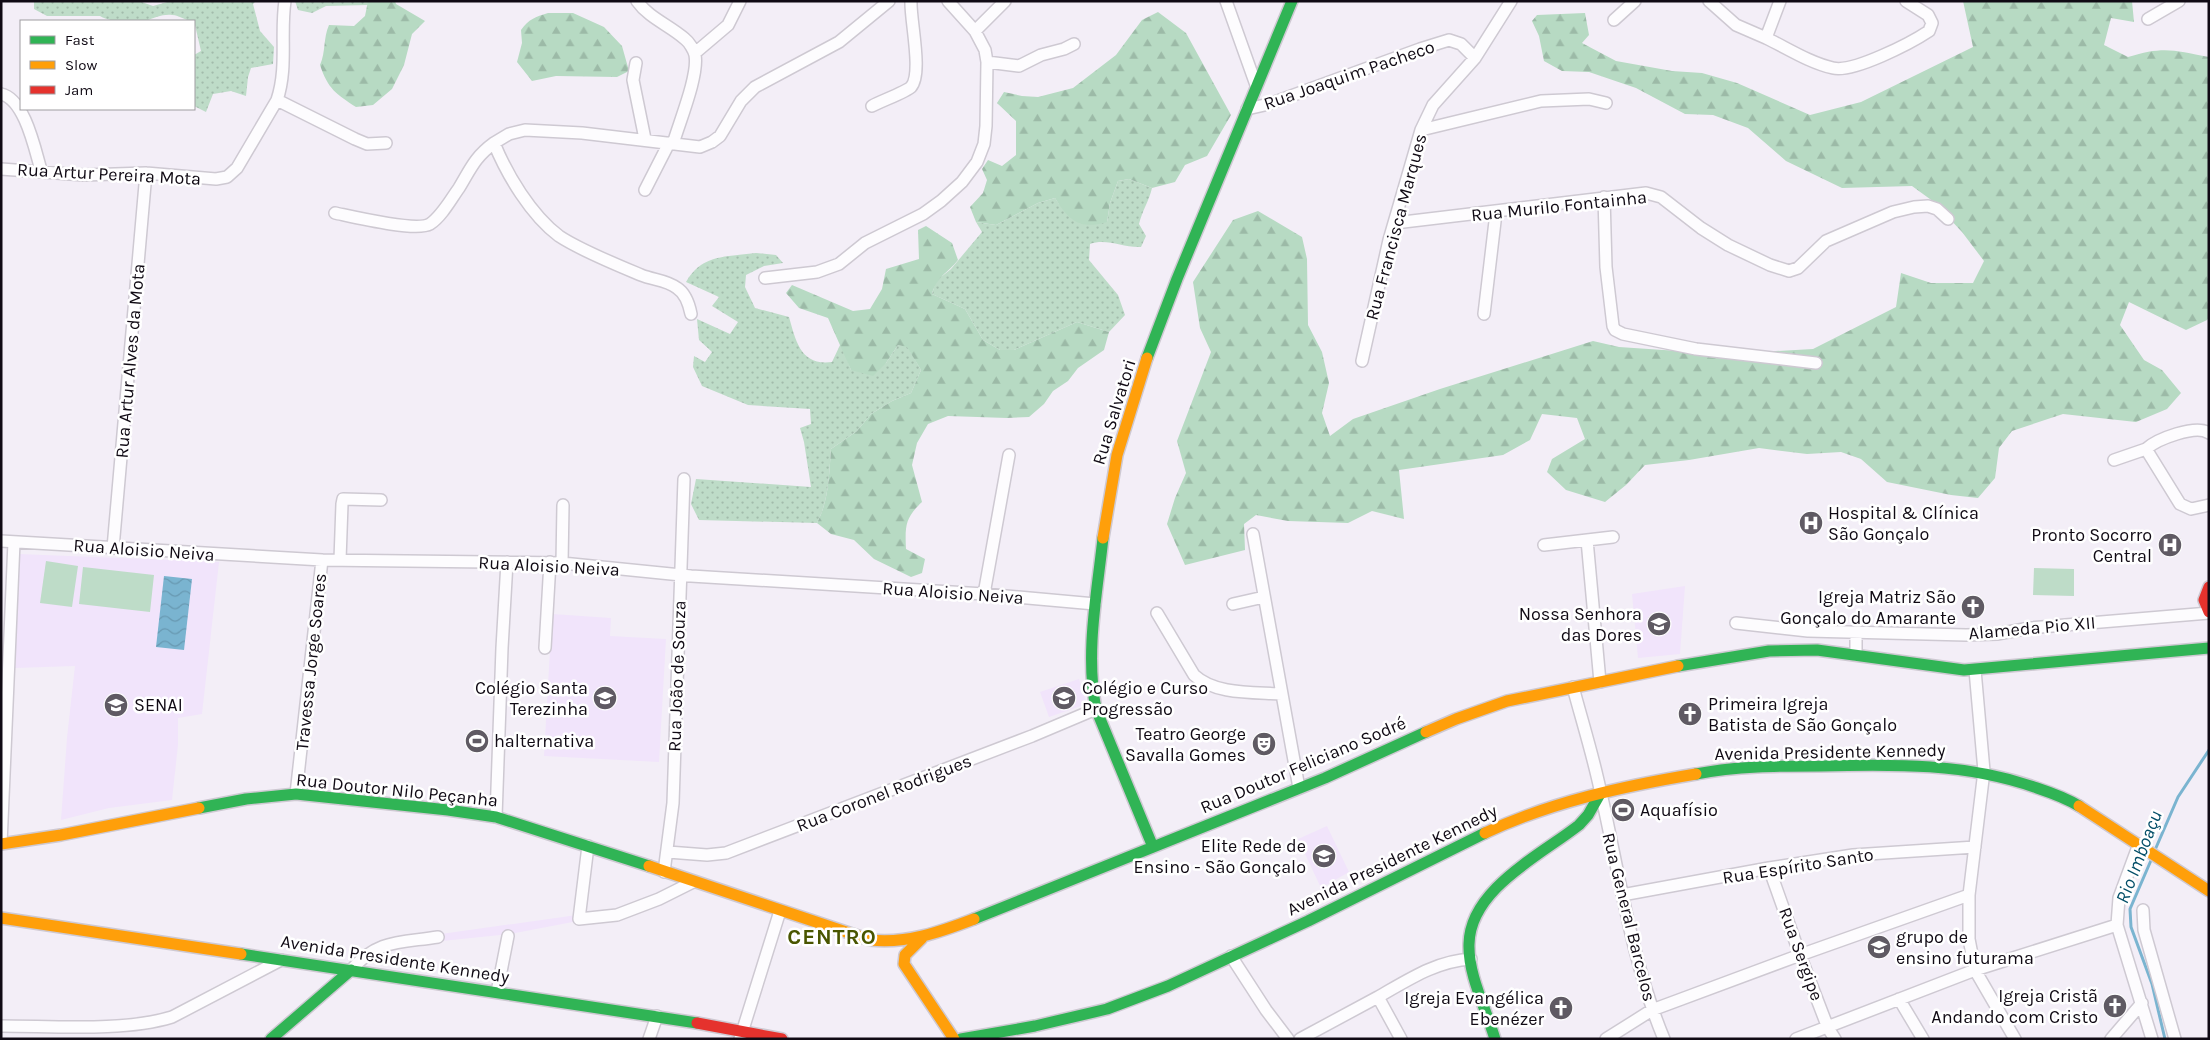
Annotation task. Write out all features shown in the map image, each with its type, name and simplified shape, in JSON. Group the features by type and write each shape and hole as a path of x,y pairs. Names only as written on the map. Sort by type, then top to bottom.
{"main road":[{"name":"Rua Salvatori","path":"1153,847 1096,709 1091,689 1090,670 1105,520 1116,456 1167,302 1269,52 1292,1"},
{"path":"2209,587 2204,600 2209,613"},
{"name":"Rua Doutor Feliciano Sodré","path":"664,872 871,941 886,943 922,938 1299,788 1456,719 1507,701 1739,654 1800,649 1856,654 1975,670 2209,648"},
{"name":"Avenida Presidente Kennedy","path":"962,1039 1035,1026 1107,1009 1168,986 1308,921 1453,847 1499,826 1548,808 1689,774 1754,767 1889,764 1952,766 1984,771 2034,785 2066,798 2209,891"},
{"name":"Rua Doutor Nilo Peçanha","path":"1,844 246,799 296,794 496,817 664,872"},
{"path":"1495,1039 1468,943 1470,928 1476,913 1486,899 1510,877 1580,824 1591,811 1600,794"},
{"name":"Avenida Presidente Kennedy","path":"1,918 658,1016 742,1036 782,1039"},
{"path":"922,938 905,955 904,964 954,1039"},
{"path":"272,1039 351,970"}],"street":[{"path":"285,1 285,56 283,78 277,100 367,144 386,143"},
{"path":"636,1 647,13 687,40 695,53 696,64 692,82 671,144 645,190"},
{"path":"695,53 728,25 740,1"},
{"path":"335,214 410,227 424,226 432,223 441,213 471,164 482,152 509,134 525,130 645,139 700,147 720,136 741,100 756,86 839,42 889,1"},
{"path":"872,106 911,87 916,78 915,39 911,1"},
{"path":"975,31 1005,1"},
{"path":"1226,1 1256,85"},
{"name":"Rua Francisca Marques","path":"1362,361 1389,240 1421,130 1433,105 1475,58 1511,1"},
{"path":"1614,20 1635,1"},
{"path":"1709,1 1736,25 1832,68 1851,68 1893,50 1929,31 1932,23 1928,15 1906,1"},
{"path":"1766,38 1780,1"},
{"path":"2148,18 2179,1"},
{"path":"765,278 816,272 839,264 872,239 923,214 941,201 962,182 977,162 984,144 987,62 984,50 975,31 950,2"},
{"name":"Rua Joaquim Pacheco","path":"1247,109 1269,104 1450,40 1460,44 1475,58"},
{"path":"987,62 1018,66 1041,55 1064,49 1074,44"},
{"path":"636,63 633,80 645,139"},
{"path":"1,94 14,100 25,119 41,170"},
{"path":"1421,130 1541,101 1589,99 1606,103"},
{"name":"Rua Artur Pereira Mota","path":"1,169 41,170 84,175 146,174 216,180 227,177 237,168 277,100"},
{"path":"494,143 526,200 540,219 560,236 594,254 643,276 678,288 689,305 691,314"},
{"name":"Rua Artur Alves da Mota","path":"113,548 146,174"},
{"name":"Rua Murilo Fontainha","path":"1395,223 1496,213 1604,197 1646,193 1661,197 1701,228 1728,245 1770,265 1789,271 1798,268 1826,241 1893,212 1928,206 1938,209 1948,219"},
{"path":"1604,197 1608,293 1615,330 1623,334 1696,349 1816,363"},
{"path":"1484,314 1496,213"},
{"path":"2114,460 2146,449 2153,442 2194,430 2209,433"},
{"path":"2146,449 2180,504 2191,509 2209,505"},
{"path":"984,594 1009,455"},
{"name":"Rua João de Souza","path":"664,872 673,803 684,479"},
{"path":"340,560 343,499 381,500"},
{"path":"562,563 563,505"},
{"path":"1253,534 1299,788"},
{"path":"1544,545 1613,537"},
{"path":"1587,540 1600,682"},
{"name":"Rua Aloisio Neiva","path":"1,541 322,560 550,562 680,575 984,594 1096,604"},
{"path":"1,844 14,542"},
{"name":"Travessa Jorge Soares","path":"296,794 322,560"},
{"path":"496,817 507,562"},
{"path":"545,648 550,562"},
{"path":"1233,604 1264,598"},
{"path":"1157,613 1194,674 1202,682 1214,688 1282,694"},
{"name":"Alameda Pio XII","path":"1736,622 1808,631 1966,635 1996,634 2030,628 2209,613"},
{"path":"1856,633 1856,654"},
{"path":"1975,670 1984,771 1969,895 1969,939 1975,970 2016,1039"},
{"name":"Rua General Barcelos","path":"1573,688 1600,794 1622,895 1652,1010 1664,1039"},
{"name":"Rua Coronel Rodrigues","path":"668,852 707,855 726,853 1032,736 1096,709"},
{"path":"588,846 579,919 617,915 659,899 693,882"},
{"path":"2141,846 2120,898 2117,925 2152,1039"},
{"name":"Rua Espírito Santo","path":"1622,895 1769,868 1853,855 1975,847"},
{"name":"Rua Sergipe","path":"1769,868 1828,1028 1835,1039"},
{"path":"1606,1039 1652,1010 1969,895"},
{"path":"2143,910 2144,930 2175,1039"},
{"path":"742,1036 780,911"},
{"path":"1796,1039 1975,970 2117,925"},
{"path":"497,992 508,936"},
{"path":"351,970 373,949 389,944 438,938"},
{"path":"1231,956 1266,1010 1288,1039"},
{"path":"1,1026 122,1026 153,1023 172,1017 283,959"},
{"path":"1300,1039 1432,967 1454,960 1471,959"},
{"path":"1378,996 1401,1039"},
{"path":"1899,999 1923,1039"},
{"path":"2111,1039 2142,1003"},
{"path":"649,1039 658,1016"}],"shaded area":[{"path":"19,554 219,562 202,714 178,718 178,745 172,800 109,808 61,820 75,666 15,668"},
{"name":"Nossa Senhora das Dores","path":"1685,586 1680,654 1638,658 1632,594"},
{"name":"Colégio Santa Terezinha","path":"552,614 611,618 610,636 666,639 659,762 544,756"},
{"name":"Colégio e Curso Progressão","path":"1079,679 1087,704 1049,717 1040,692"},
{"name":"Elite Rede de Ensino - São Gonçalo","path":"1327,826 1349,872 1321,888 1298,839"},
{"path":"577,915 578,921 510,934 442,941 441,934"}],"green space":[{"path":"34,1 139,1 153,6 171,1 256,1 253,4 260,31 274,47 273,64 251,68 246,96 231,91 213,94 206,112 195,106 195,54 201,51 195,20 187,20 175,15 158,16 148,20 112,20 100,16 47,16 34,9"},
{"path":"295,1 368,1 368,5 326,6 312,13 298,10"},
{"path":"368,1 395,1 396,4 425,21 412,34 404,65 392,89 373,105 356,107 334,90 326,80 320,65 329,25 354,26 365,16"},
{"path":"1963,1 2132,1 2134,22 2111,18 2104,45 2128,57 2150,51 2168,50 2209,57 2209,317 2207,320 2186,330 2129,302 2120,325 2144,360 2162,370 2181,393 2167,409 2136,422 2063,414 2012,431 1999,448 1995,478 1978,498 1951,495 1887,482 1861,459 1841,452 1807,454 1759,448 1689,460 1645,465 1626,485 1605,502 1566,490 1547,472 1552,459 1585,439 1577,418 1542,414 1530,440 1503,455 1399,470 1404,519 1372,511 1348,523 1288,521 1256,515 1244,524 1245,550 1185,565 1167,524 1175,498 1186,473 1177,441 1211,352 1200,328 1193,282 1233,220 1258,211 1302,237 1307,259 1308,325 1322,352 1329,383 1322,413 1330,436 1353,419 1440,389 1593,341 1619,347 1723,354 1813,349 1896,307 1901,273 1931,283 1973,283 1984,261 1962,232 1934,202 1912,186 1842,188 1786,161 1748,128 1713,115 1685,114 1636,88 1589,72 1562,71 1544,61 1539,36 1532,21 1537,15 1585,13 1589,35 1582,43 1616,61 1672,71 1702,73 1737,83 1810,115 1861,102 1973,47"},
{"path":"1158,12 1186,33 1231,115 1207,156 1185,165 1175,182 1152,188 1129,179 1118,181 1110,203 1107,222 1089,225 1076,222 1065,213 1055,198 1038,203 996,225 976,222 970,207 983,193 987,180 982,169 988,160 1002,166 1016,155 1016,121 997,103 1004,92 1038,97 1073,88 1116,55 1142,20"},
{"path":"548,13 573,13 604,27 622,46 629,71 617,77 556,76 532,81 517,62 522,43 521,30 533,19"},
{"path":"1129,179 1152,188 1139,224 1146,236 1141,247 1103,242 1090,244 1089,260 1118,295 1125,315 1109,332 1077,322 1014,350 1000,350 983,340 965,309 932,294 936,281 951,269 982,232 976,222 996,225 1038,203 1055,198 1059,204 1107,222 1110,203 1118,181"},
{"path":"926,226 952,243 958,260 940,279 932,294 965,309 983,340 1000,350 1014,350 1077,322 1109,332 1104,350 1078,368 1068,381 1053,391 1044,404 1029,417 948,416 928,424 917,443 912,465 922,502 909,518 906,534 906,549 925,559 922,573 911,577 874,559 854,540 831,534 817,523 826,496 831,449 857,431 871,414 892,401 911,393 921,370 907,347 898,345 886,363 873,376 851,370 828,318 799,308 786,293 792,285 853,311 870,309 882,289 886,269 919,259 918,230"},
{"path":"756,253 776,255 783,263 764,266 746,275 745,287 755,308 789,317 794,335 807,356 813,360 832,362 841,343 851,370 886,363 898,345 907,346 921,370 911,393 892,401 871,414 857,431 831,449 826,496 817,523 699,520 691,504 696,479 811,487 800,428 811,424 810,409 748,405 702,386 693,367 694,356 705,362 712,352 699,340 697,319 730,334 738,322 712,306 719,297 686,282 699,266 716,258"},
{"path":"46,561 78,566 72,607 40,603"},
{"path":"83,567 154,575 150,612 79,604"},
{"path":"2034,568 2074,569 2074,596 2033,595"}],"water":[{"path":"164,576 192,579 184,650 156,647"}],"waterway":[{"name":"Rio Imboaçu","path":"2155,850 2178,797 2209,750"},
{"name":"Rio Imboaçu","path":"2152,858 2130,909 2131,927 2152,984 2165,1039"}],"traffic: fast":[{"path":"1147,358 1177,279 1292,1"},
{"path":"1103,538 1092,645 1093,688 1096,709 1153,847"},
{"path":"1678,666 1769,651 1817,650 1964,670 2209,648"},
{"path":"974,919 1325,778 1426,732"},
{"path":"1696,774 1727,769 1773,766 1903,765 1930,767 1984,774 2011,780 2053,794 2079,806"},
{"path":"199,808 246,799 296,794 448,810 496,817 649,866"},
{"path":"1495,1039 1471,968 1469,944 1472,924 1481,906 1494,890 1528,861 1579,825 1588,815 1600,794"},
{"path":"961,1039 1035,1026 1107,1009 1168,986 1308,921 1485,833"},
{"path":"241,954 697,1023"},
{"path":"271,1039 351,970"}],"traffic: slow":[{"path":"1103,538 1117,455 1147,358"},
{"path":"1426,732 1507,701 1678,666"},
{"path":"1485,833 1536,812 1588,796 1696,774"},
{"path":"2079,806 2209,891"},
{"path":"1,844 61,835 199,808"},
{"path":"649,866 870,940 910,939 974,919"},
{"path":"1,918 241,954"},
{"path":"922,938 905,955 904,964 954,1039"}],"traffic: jam":[{"path":"2209,587 2204,600 2209,612"},
{"path":"697,1023 782,1039"}],"place":[{"name":"Hospital & Clínica São Gonçalo","path":"1811,523"},
{"name":"Pronto Socorro Central","path":"2170,545"},
{"name":"Igreja Matriz São Gonçalo do Amarante","path":"1973,607"},
{"name":"Nossa Senhora das Dores","path":"1659,624"},
{"name":"Colégio Santa Terezinha","path":"605,698"},
{"name":"Colégio e Curso Progressão","path":"1064,698"},
{"name":"SENAI","path":"116,705"},
{"name":"Primeira Igreja Batista de São Gonçalo","path":"1690,714"},
{"name":"halternativa","path":"477,741"},
{"name":"Teatro George Savalla Gomes","path":"1264,744"},
{"name":"Aquafísio","path":"1623,810"},
{"name":"Elite Rede de Ensino - São Gonçalo","path":"1324,856"},
{"name":"grupo de ensino futurama","path":"1879,947"},
{"name":"Igreja Cristã Andando com Cristo","path":"2115,1006"},
{"name":"Igreja Evangélica Ebenézer","path":"1561,1008"}],"district":[{"name":"CENTRO","path":"832,937"}]}
